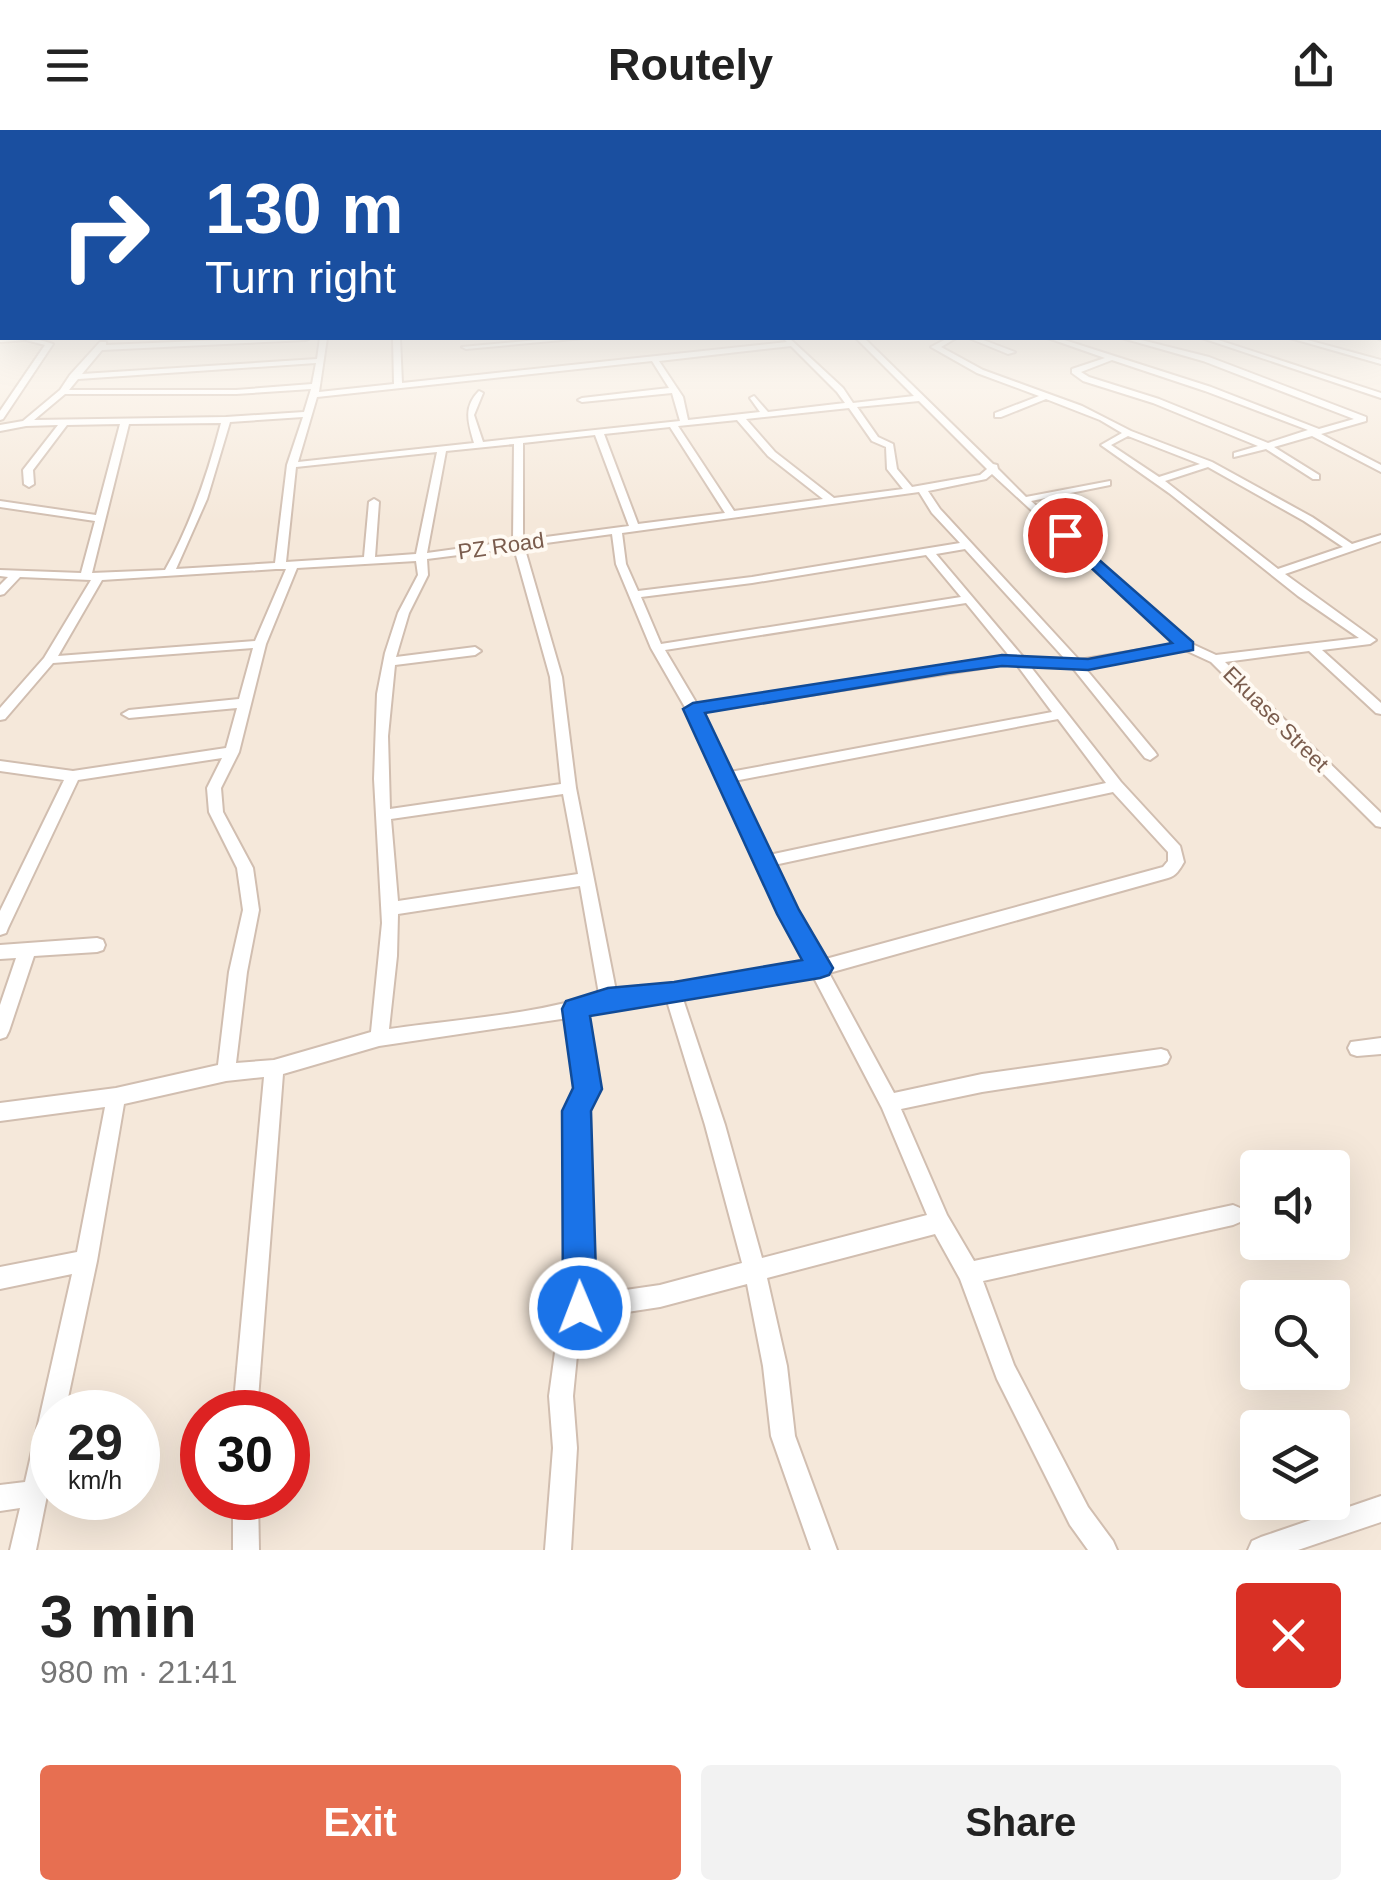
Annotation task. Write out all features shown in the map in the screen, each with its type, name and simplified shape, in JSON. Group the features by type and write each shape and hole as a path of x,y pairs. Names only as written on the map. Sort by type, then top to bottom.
{"street":[{"path":"1,425 22,389"},
{"path":"26,423 65,389"},
{"path":"63,392 324,389"},
{"path":"838,389 875,439 890,446 892,469 969,545 1074,661 1150,755"},
{"name":"Ekuase Street","path":"911,389 1024,500 1186,646 1215,659 1381,822"},
{"path":"1031,389 1209,464 1308,519 1352,549"},
{"path":"1118,389 1267,446 1316,477"},
{"path":"1211,389 1314,431 1381,469"},
{"path":"1236,455 1367,418 1289,389"},
{"path":"226,1072 250,910 246,868 216,812 214,788 232,752 260,644 286,567 292,465 314,390"},
{"path":"582,400 673,390 679,397 678,423 732,516"},
{"path":"479,393 470,415 480,444"},
{"path":"998,415 1046,396"},
{"path":"754,398 767,416"},
{"path":"292,465 920,398"},
{"path":"1,425 225,423 309,414"},
{"path":"741,419 752,436 780,462 833,502"},
{"path":"29,484 28,470 64,423"},
{"path":"0,716 50,660 92,576 100,519 125,423"},
{"path":"169,572 183,551 225,423"},
{"path":"599,433 626,530 621,564 656,648 693,709 789,914 889,1103 940,1222 969,1273 1005,1372 1079,1516 1104,1550"},
{"path":"1128,433 1105,444 1161,479 1220,530 1370,640 1215,659"},
{"path":"519,442 518,543 556,677 568,788 608,999"},
{"path":"380,1038 390,909 384,863 380,738 389,662 408,599 423,574 420,556 442,449"},
{"path":"1161,479 1209,464"},
{"name":"PZ Road","path":"0,573 92,576 420,556 916,490 983,477 994,467"},
{"path":"1024,500 1107,483"},
{"path":"369,560 374,502"},
{"path":"0,504 100,519"},
{"path":"1278,573 1381,538"},
{"path":"634,594 752,580 969,545"},
{"path":"0,1112 116,1097 226,1072 274,1068 380,1038 820,968 1168,872 1176,862 1175,850 1116,786 927,550"},
{"path":"0,592 14,576"},
{"path":"656,648 965,600"},
{"path":"1363,636 1381,635"},
{"path":"50,660 260,644"},
{"path":"693,709 922,671 1020,662 1088,664 1186,646"},
{"path":"1312,647 1381,710"},
{"path":"389,662 475,651"},
{"path":"129,714 243,704"},
{"path":"726,778 1062,714"},
{"path":"0,766 73,776 232,752"},
{"path":"0,928 73,776"},
{"path":"766,862 1116,786"},
{"path":"385,815 568,788"},
{"path":"390,909 585,879"},
{"path":"0,952 98,946"},
{"path":"0,1031 27,952"},
{"path":"674,993 716,1124 755,1271 775,1366 783,1436 824,1550"},
{"path":"558,1550 565,1448 562,1396 567,1345 580,1308 577,1111 588,1089 576,1009"},
{"path":"1358,1048 1381,1046"},
{"path":"889,1103 982,1083 1161,1056"},
{"path":"248,1390 274,1068"},
{"path":"56,1390 86,1260 116,1097"},
{"path":"969,1273 1233,1215"},
{"path":"580,1308 660,1296 940,1222"},
{"path":"0,1278 86,1260"},
{"path":"0,1498 30,1494"},
{"path":"23,1550 30,1506"},
{"path":"1262,1550 1381,1510"},
{"path":"246,1520 246,1550"}],"shaded area":[{"path":"0,389 1381,389 1381,1550 0,1550"}],"route":[{"path":"580,1308 577,1111 588,1089 576,1009 608,999 674,993 820,968 789,914 693,709 922,671 1002,661 1088,664 1186,646 1065,535"}]}
